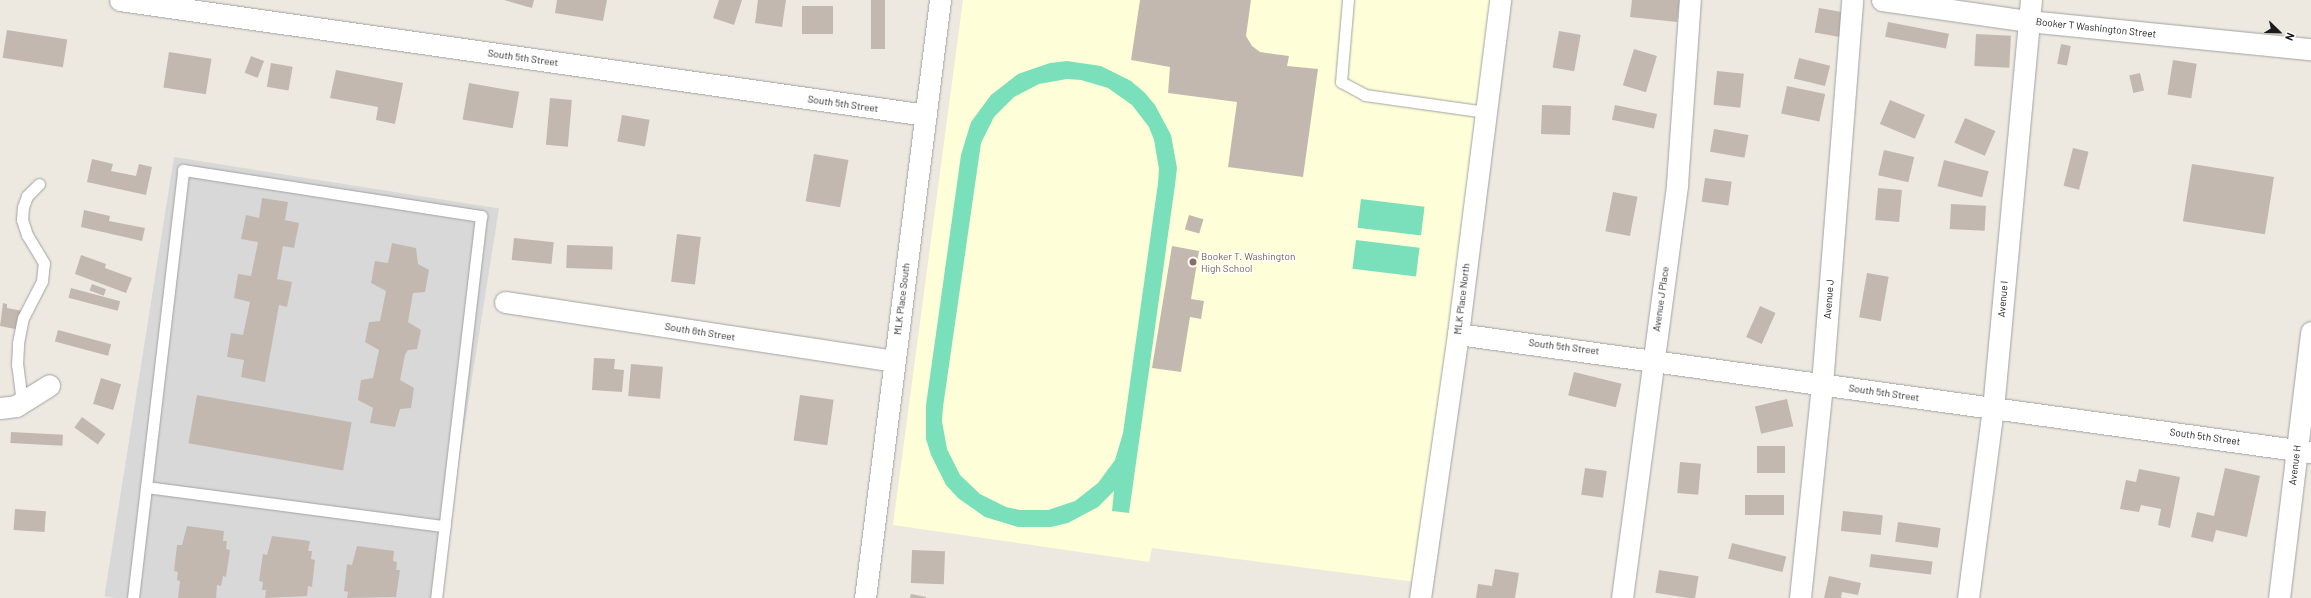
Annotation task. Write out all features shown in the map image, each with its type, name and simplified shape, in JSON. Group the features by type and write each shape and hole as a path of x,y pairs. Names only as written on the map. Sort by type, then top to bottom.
{"street":[{"name":"South 5th Street","path":"120,0 158,3 926,115"},
{"name":"MLK Place South","path":"865,598 940,0"},
{"name":"MLK Place North","path":"1420,598 1458,334 1500,0"},
{"name":"Avenue J Place","path":"1622,598 1677,184 1690,0"},
{"name":"Avenue J","path":"1800,598 1822,384 1852,0"},
{"name":"Booker T Washington Street","path":"1882,0 2028,21 2311,49"},
{"name":"Avenue I","path":"1968,598 1993,409 2031,0"},
{"name":"South 6th Street","path":"505,302 894,361"},
{"name":"Avenue H","path":"2279,598 2304,451 2311,332"},
{"name":"South 5th Street","path":"1458,334 1653,359 1993,409 2304,451"},
{"path":"0,408 16,406 48,385"}],"lane":[{"path":"1348,0 1341,82 1364,95 1486,112"},
{"path":"133,598 183,170 481,216 436,598"},
{"path":"22,402 17,365 18,343 23,318 42,281 44,263 27,234 22,220 23,207 27,196 39,184"},
{"path":"146,487 444,526"}],"shaded area":[{"name":"Booker T. Washington High School","path":"963,0 1492,0 1416,582 1152,548 1149,562 893,525"},
{"path":"174,157 499,208 437,598 114,598 104,597"}],"green space":[{"path":"1067,61 1101,66 1131,81 1144,92 1155,105 1171,135 1177,168 1129,513 1112,511 1114,491 1098,507 1068,523 1051,527 1018,527 985,517 958,498 946,485 931,455 926,439 926,405 961,155 971,122 991,95 1018,74 1050,63","holes":["1067,79 1081,80 1108,88 1132,105 1149,127 1154,140 1159,169 1123,433 1115,460 1098,483 1075,501 1048,510 1020,510 1006,507 980,494 960,475 947,449 942,421 943,407 981,143 994,117 1014,97 1039,84"]},
{"path":"1361,199 1425,207 1421,236 1357,228"},
{"path":"1356,240 1420,248 1416,277 1352,269"}],"building":[{"path":"504,0 534,0 532,8"},
{"path":"557,0 607,0 603,21 555,13"},
{"path":"719,0 742,0 734,25 713,18"},
{"path":"758,0 786,0 782,27 755,23"},
{"path":"871,0 885,0 885,49 871,49"},
{"path":"1140,0 1251,0 1246,36 1252,46 1260,52 1289,56 1287,66 1318,69 1303,177 1228,167 1237,102 1168,93 1170,67 1131,60"},
{"path":"1632,0 1680,0 1677,22 1630,17"},
{"path":"802,6 833,6 833,34 802,34"},
{"path":"1819,8 1846,13 1841,37 1815,33"},
{"path":"1888,22 1949,34 1946,49 1885,37"},
{"path":"7,30 67,40 63,67 3,58"},
{"path":"1559,31 1581,35 1574,71 1553,67"},
{"path":"1976,34 2011,36 2009,68 1974,66"},
{"path":"2061,44 2071,46 2067,66 2057,64"},
{"path":"1634,49 1657,56 1646,92 1623,85"},
{"path":"169,52 211,59 206,94 163,88"},
{"path":"251,56 264,61 258,78 245,73"},
{"path":"1799,58 1830,66 1825,86 1794,78"},
{"path":"2173,60 2197,64 2191,98 2168,95"},
{"path":"271,63 293,67 288,90 267,87"},
{"path":"336,70 403,83 395,124 376,120 378,107 330,98"},
{"path":"1717,71 1744,74 1740,108 1713,105"},
{"path":"2140,73 2144,91 2133,93 2129,75"},
{"path":"469,83 519,92 513,128 463,119"},
{"path":"1787,86 1825,94 1819,121 1781,113"},
{"path":"550,98 572,100 568,147 546,145"},
{"path":"1890,100 1925,115 1915,139 1880,124"},
{"path":"1542,105 1571,106 1570,135 1541,134"},
{"path":"1615,105 1657,114 1654,129 1612,120"},
{"path":"622,115 650,120 645,146 617,142"},
{"path":"1965,118 1995,131 1985,156 1954,143"},
{"path":"1714,129 1748,135 1744,158 1710,152"},
{"path":"2073,148 2089,152 2079,190 2064,186"},
{"path":"1884,150 1914,157 1908,182 1878,175"},
{"path":"814,154 848,160 840,207 806,201"},
{"path":"92,159 113,164 111,171 136,176 139,164 152,167 146,195 87,182"},
{"path":"1944,160 1989,171 1982,197 1937,186"},
{"path":"2192,164 2274,177 2265,234 2183,221"},
{"path":"1705,178 1732,182 1728,206 1702,202"},
{"path":"1878,188 1902,190 1899,222 1875,220"},
{"path":"1613,192 1638,197 1630,236 1605,231"},
{"path":"262,198 288,202 285,220 299,223 294,248 283,246 277,279 292,282 287,307 279,305 265,382 241,377 244,360 227,357 231,333 243,335 250,302 234,298 238,274 251,276 258,242 241,239 246,215 259,218"},
{"path":"1951,204 1986,206 1985,231 1950,229"},
{"path":"84,210 110,216 109,221 145,228 142,241 81,227"},
{"path":"1189,215 1203,219 1199,234 1185,229"},
{"path":"677,234 701,237 695,285 671,282"},
{"path":"514,238 554,242 551,264 512,260"},
{"path":"392,243 416,248 418,264 429,270 425,292 413,293 408,322 421,330 417,349 408,350 405,355 400,380 414,388 411,408 400,409 395,427 370,423 373,408 358,400 361,380 373,378 379,350 365,342 369,322 380,321 386,291 371,283 375,261 388,263"},
{"path":"567,245 613,247 612,270 566,268"},
{"path":"1172,246 1199,251 1191,299 1204,301 1201,319 1190,317 1181,372 1152,368"},
{"path":"81,255 106,264 105,268 132,278 126,293 75,274"},
{"path":"1867,273 1889,277 1881,321 1859,317"},
{"path":"92,284 106,289 104,296 90,291"},
{"path":"71,288 120,301 118,311 68,298"},
{"path":"3,303 7,304 7,308 23,311 20,330 0,326"},
{"path":"1760,306 1776,313 1762,344 1746,337"},
{"path":"58,330 111,344 108,356 55,342"},
{"path":"594,358 615,359 614,369 624,370 622,392 592,390"},
{"path":"631,364 663,367 660,399 628,396"},
{"path":"1574,372 1622,384 1616,407 1568,395"},
{"path":"101,378 121,384 113,410 93,404"},
{"path":"197,395 352,422 343,471 188,443"},
{"path":"800,395 834,400 827,445 794,441"},
{"path":"1787,399 1793,426 1761,434 1755,406"},
{"path":"82,417 105,434 98,445 74,428"},
{"path":"11,432 63,435 62,446 10,443"},
{"path":"1757,446 1785,446 1785,473 1757,473"},
{"path":"1680,462 1701,464 1698,495 1677,493"},
{"path":"1585,468 1607,471 1603,498 1581,495"},
{"path":"2225,468 2260,476 2247,537 2216,530 2213,542 2191,537 2197,512 2214,516"},
{"path":"2139,469 2180,477 2170,528 2158,525 2161,509 2141,505 2139,512 2120,509 2126,480 2136,482"},
{"path":"1745,495 1784,495 1784,515 1745,515"},
{"path":"15,509 46,511 44,532 14,530"},
{"path":"1843,511 1883,515 1881,535 1841,531"},
{"path":"1898,522 1941,528 1938,548 1895,542"},
{"path":"187,526 224,531 223,541 227,541 226,549 230,550 226,577 223,576 221,586 217,585 216,598 178,598 180,581 177,580 178,572 174,571 177,545 182,545"},
{"path":"272,536 310,541 308,551 312,551 311,559 315,560 312,587 308,586 307,596 265,598 266,590 262,590 263,582 259,581 263,554 267,555"},
{"path":"1732,543 1786,557 1782,572 1728,559"},
{"path":"357,546 394,551 393,561 397,562 396,570 400,570 396,597 347,598 348,592 344,591 347,564 352,565"},
{"path":"912,550 945,551 944,584 911,583"},
{"path":"1871,554 1933,562 1931,574 1869,567"},
{"path":"1495,569 1519,573 1515,598 1476,598 1478,584 1492,586"},
{"path":"1659,570 1699,576 1695,598 1655,593"},
{"path":"1829,576 1861,583 1858,595 1842,592 1841,598 1824,598"},
{"path":"911,594 926,597 926,598 910,598"}],"place":[{"name":"Booker T. Washington High School","path":"1193,262"}]}
